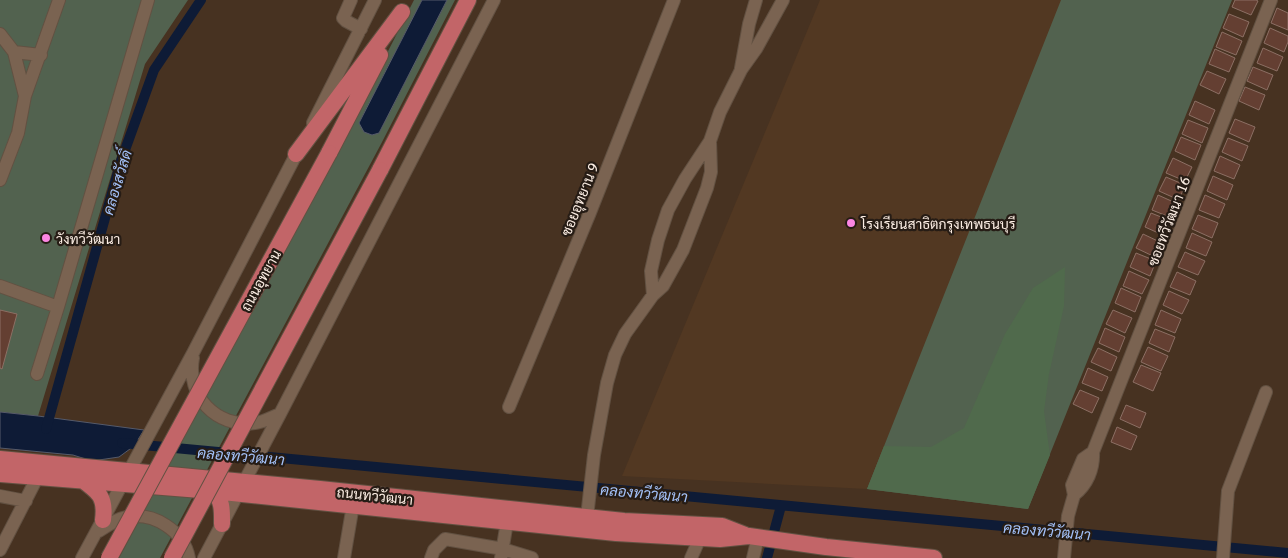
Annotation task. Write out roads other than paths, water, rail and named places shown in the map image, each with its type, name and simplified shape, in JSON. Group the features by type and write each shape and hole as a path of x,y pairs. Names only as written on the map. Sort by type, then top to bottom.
{"main road":[{"path":"172,558 380,170 468,0"},
{"path":"296,154 405,6"},
{"name":"ถนนอุทยาน","path":"109,558 329,153 405,6"},
{"name":"ถนนทวีวัฒนา","path":"0,459 587,517 722,526 763,538"},
{"name":"ถนนทวีวัฒนา","path":"0,474 81,479 129,473 213,491 243,484 353,505 507,522 616,533 720,540 763,538 934,558"},
{"path":"81,479 99,494 103,501 105,507 100,526"},
{"path":"213,491 218,496 222,510 222,524"}],"street":[{"path":"0,180 18,133 25,96 59,0"},
{"path":"351,0 343,18 361,29"},
{"name":"ถนนอุทยาน","path":"82,558 194,353 376,0"},
{"path":"204,558 494,0"},
{"name":"ซอยอุทยาน 9","path":"509,407 589,215 674,0"},
{"path":"741,70 749,24 756,0"},
{"path":"653,296 651,271 658,240 668,210 685,179 710,141 720,112 741,70 756,49 783,0"},
{"name":"ซอยทวีวัฒนา 16","path":"1064,554 1068,516 1074,495 1072,485 1083,459 1093,452 1271,0"},
{"path":"37,374 58,307 144,1"},
{"path":"0,34 14,52 25,96"},
{"path":"14,52 41,55"},
{"path":"587,517 595,449 607,383 615,355 626,334 670,276 683,250 695,222 711,172 710,141"},
{"path":"0,286 58,307"},
{"path":"194,353 191,367 194,388 205,406 221,418 235,423 254,423 280,414"},
{"path":"1223,558 1228,491 1266,392"},
{"path":"0,550 38,476"},
{"path":"0,496 26,501"},
{"path":"344,558 353,505"},
{"path":"100,526 127,517 140,516 158,520 171,528 182,541 189,558"},
{"path":"502,554 507,522"},
{"path":"691,558 700,538"},
{"path":"753,558 763,538"},
{"path":"431,558 434,550 445,539 502,554 532,558"}],"water":[{"path":"422,0 447,0 379,133 372,135 364,132 359,123"},
{"path":"0,412 144,430 134,446 119,457 92,461 73,455 0,448"}],"waterway":[{"name":"คลองสวัสดิ์","path":"46,429 121,161 154,70 201,0"},
{"name":"คลองทวีวัฒนา","path":"122,443 1288,553"},
{"path":"767,558 781,506"}],"place":[{"name":"โรงเรียนสาธิตกรุงเทพธนบุรี","path":"851,223"},
{"name":"วังทวีวัฒนา","path":"46,238"}]}
